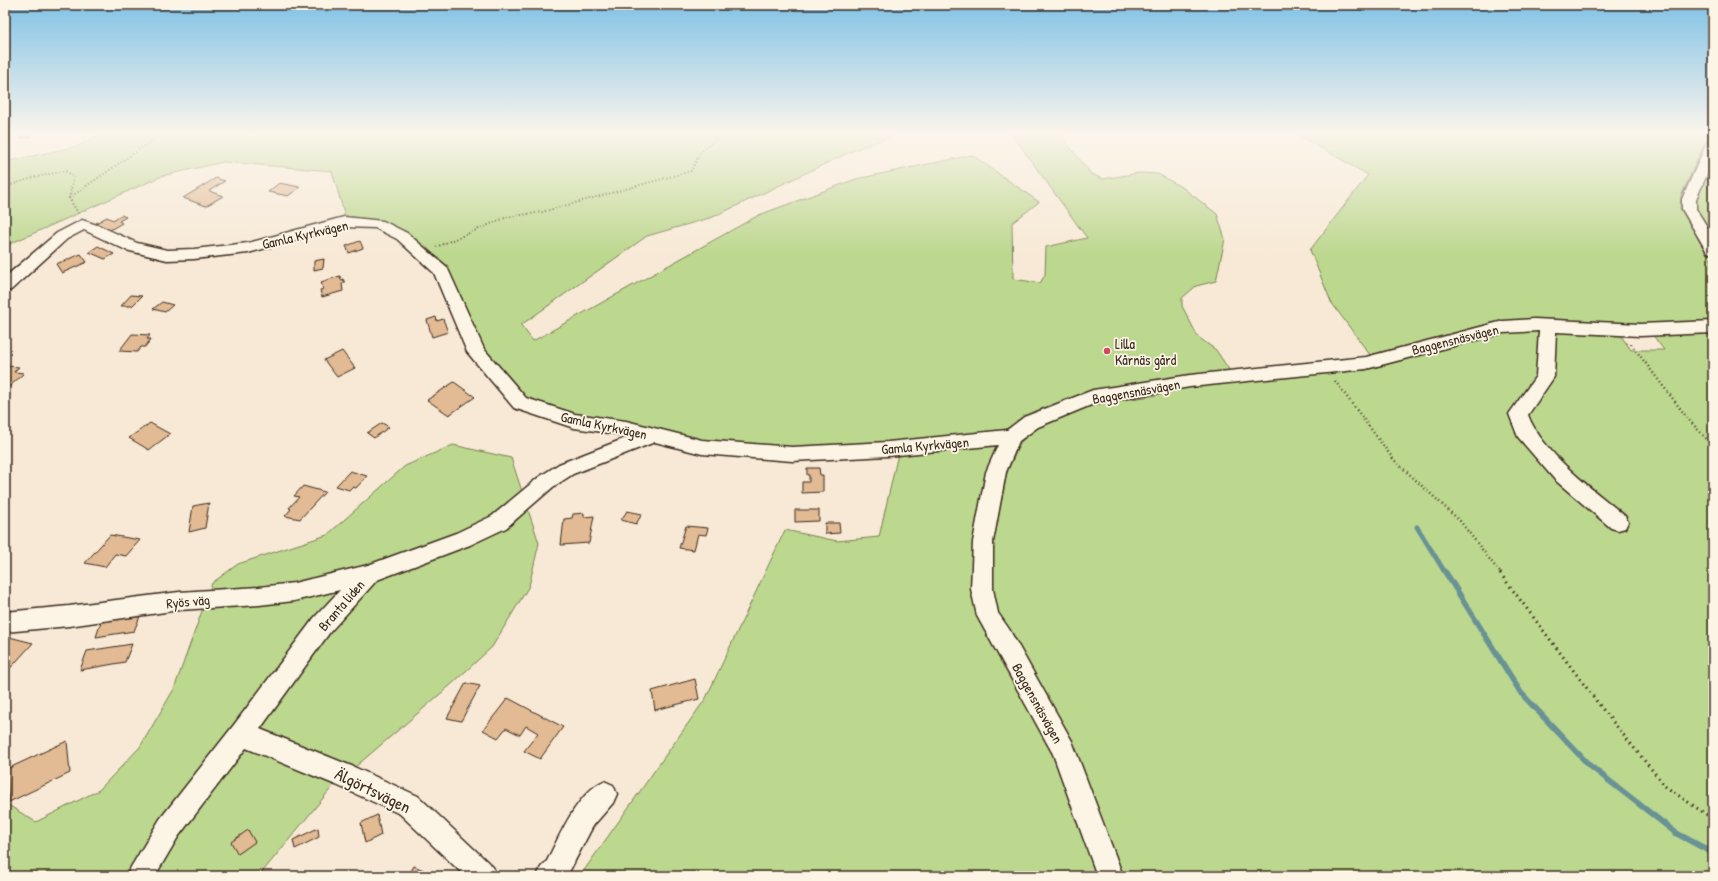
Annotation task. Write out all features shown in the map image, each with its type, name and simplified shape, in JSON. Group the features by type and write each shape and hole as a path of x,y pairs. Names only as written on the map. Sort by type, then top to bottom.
{"street":[{"path":"1700,174 1689,199 1689,209 1713,249"},
{"name":"Gamla Kyrkvägen","path":"82,225 95,229 132,247 167,255 194,254 248,248 344,222 378,224 402,236 440,271 476,352 520,403 574,421 626,428 702,447 792,454 888,449 1011,437"},
{"path":"5,286 62,236 82,225"},
{"name":"Baggensnäsvägen","path":"1110,876 1063,748 1002,636 988,616 982,589 983,542 996,472 1011,437 1031,422 1093,397 1190,381 1366,363 1503,326 1620,329 1713,327"},
{"path":"1548,326 1545,377 1518,414 1525,432 1562,475 1618,522"},
{"name":"Branta liden","path":"140,876 169,828 242,734 322,625 369,574 463,539 499,522 546,482 566,470 655,435"},
{"name":"Ryös väg","path":"5,622 69,616 179,601 259,596 294,592 369,574"},
{"name":"Älgörtsvägen","path":"242,734 345,776 409,805 484,876"},
{"path":"550,876 556,870 584,817 604,794"}],"path":[{"path":"5,187 35,177 49,174"},
{"path":"71,174 74,176 68,198 76,210 82,225"},
{"path":"68,198 103,174"},
{"path":"421,253 507,217 542,212 680,174"},
{"path":"1620,329 1689,420 1713,446"},
{"path":"1325,368 1394,460 1460,521 1604,711 1666,787 1713,819"}],"green space":[{"path":"5,174 170,174 162,176 5,246"},
{"path":"333,174 803,174 713,217 647,236 521,325 533,341 759,215 856,179 880,174 999,174 1039,202 1012,223 1013,279 1040,283 1045,275 1046,247 1087,238 1041,174 1091,174 1103,179 1132,174 1158,174 1183,188 1217,214 1225,239 1216,281 1196,286 1182,298 1182,306 1198,337 1216,350 1230,371 1027,417 1001,432 888,443 792,448 707,443 578,417 528,400 481,349 445,269 407,234 383,221 345,216"},
{"path":"1366,174 1691,174 1681,196 1680,208 1713,263 1713,321 1634,326 1531,320 1496,322 1370,355 1331,302 1310,250 1368,175"},
{"path":"1708,174 1713,174 1713,239 1695,209 1695,199"},
{"path":"1538,330 1619,333 1631,350 1664,350 1652,334 1713,332 1713,876 1119,876 995,613 990,587 993,545 1007,473 1020,443 1038,426 1063,415 1097,404 1152,396 1193,385 1365,370 1458,346 1507,331"},
{"path":"994,444 999,451 972,586 1054,749 1103,876 580,876 706,698 785,530 837,541 879,537 898,454"},
{"path":"453,445 511,458 539,543 529,586 492,647 453,683 333,786 259,876 5,876 5,803 36,822 99,790 140,747 174,689 212,583 238,564 327,535 405,466"}],"building":[{"path":"216,178 225,181 209,191 223,196 206,206 183,198"},
{"path":"279,183 300,187 288,196 268,192"},
{"path":"121,215 126,217 119,221 122,223 110,230 96,223 107,217 113,220"},
{"path":"360,241 363,248 349,253 346,246"},
{"path":"98,246 114,254 105,259 89,252"},
{"path":"81,254 87,262 62,273 56,264"},
{"path":"324,259 323,268 314,270 314,261"},
{"path":"340,276 341,280 343,279 345,283 342,284 343,291 322,297 320,290 323,289 321,282"},
{"path":"131,295 142,296 132,306 121,306"},
{"path":"162,302 173,305 165,312 153,309"},
{"path":"436,317 437,321 443,319 448,332 432,337 427,320"},
{"path":"132,334 150,335 147,339 151,339 145,347 141,347 137,352 119,351"},
{"path":"342,351 355,368 337,377 324,360"},
{"path":"9,366 19,367 14,372 24,373 7,389 5,389 5,370"},
{"path":"454,382 475,397 449,415 427,400"},
{"path":"150,423 170,434 149,450 129,438"},
{"path":"382,423 389,427 374,438 367,433"},
{"path":"807,468 819,468 820,475 823,475 823,492 802,493 802,482 809,482"},
{"path":"350,471 367,476 356,488 352,487 349,490 336,486"},
{"path":"303,486 325,492 300,519 285,516 291,509 289,508 299,497 294,496"},
{"path":"209,503 205,528 189,532 193,506"},
{"path":"795,510 819,510 819,521 795,522"},
{"path":"627,511 642,514 636,524 621,520"},
{"path":"584,513 584,517 594,516 589,543 561,545 564,519 572,518 573,514"},
{"path":"825,523 839,523 840,533 825,534"},
{"path":"686,526 708,528 706,535 698,534 694,550 679,548"},
{"path":"110,535 140,540 126,556 115,554 105,567 85,563"},
{"path":"141,614 134,631 96,637 102,619"},
{"path":"5,636 33,643 5,674"},
{"path":"132,644 125,662 80,670 87,651"},
{"path":"695,679 699,699 655,710 652,691"},
{"path":"466,683 480,686 461,721 447,718"},
{"path":"508,698 563,727 540,759 524,751 538,733 526,726 520,735 506,728 498,738 483,730"},
{"path":"67,741 70,773 9,802 7,769"},
{"path":"377,815 381,835 365,843 361,823"},
{"path":"318,828 319,837 295,849 293,840"},
{"path":"248,830 255,842 238,854 231,842"},
{"path":"414,866 428,872 426,876 408,876"}],"waterway":[{"path":"1417,527 1446,574"},
{"path":"1446,573 1521,693 1589,765 1676,833 1713,853"}],"place":[{"name":"Lilla Kårnäs gård","path":"1107,351"}]}
